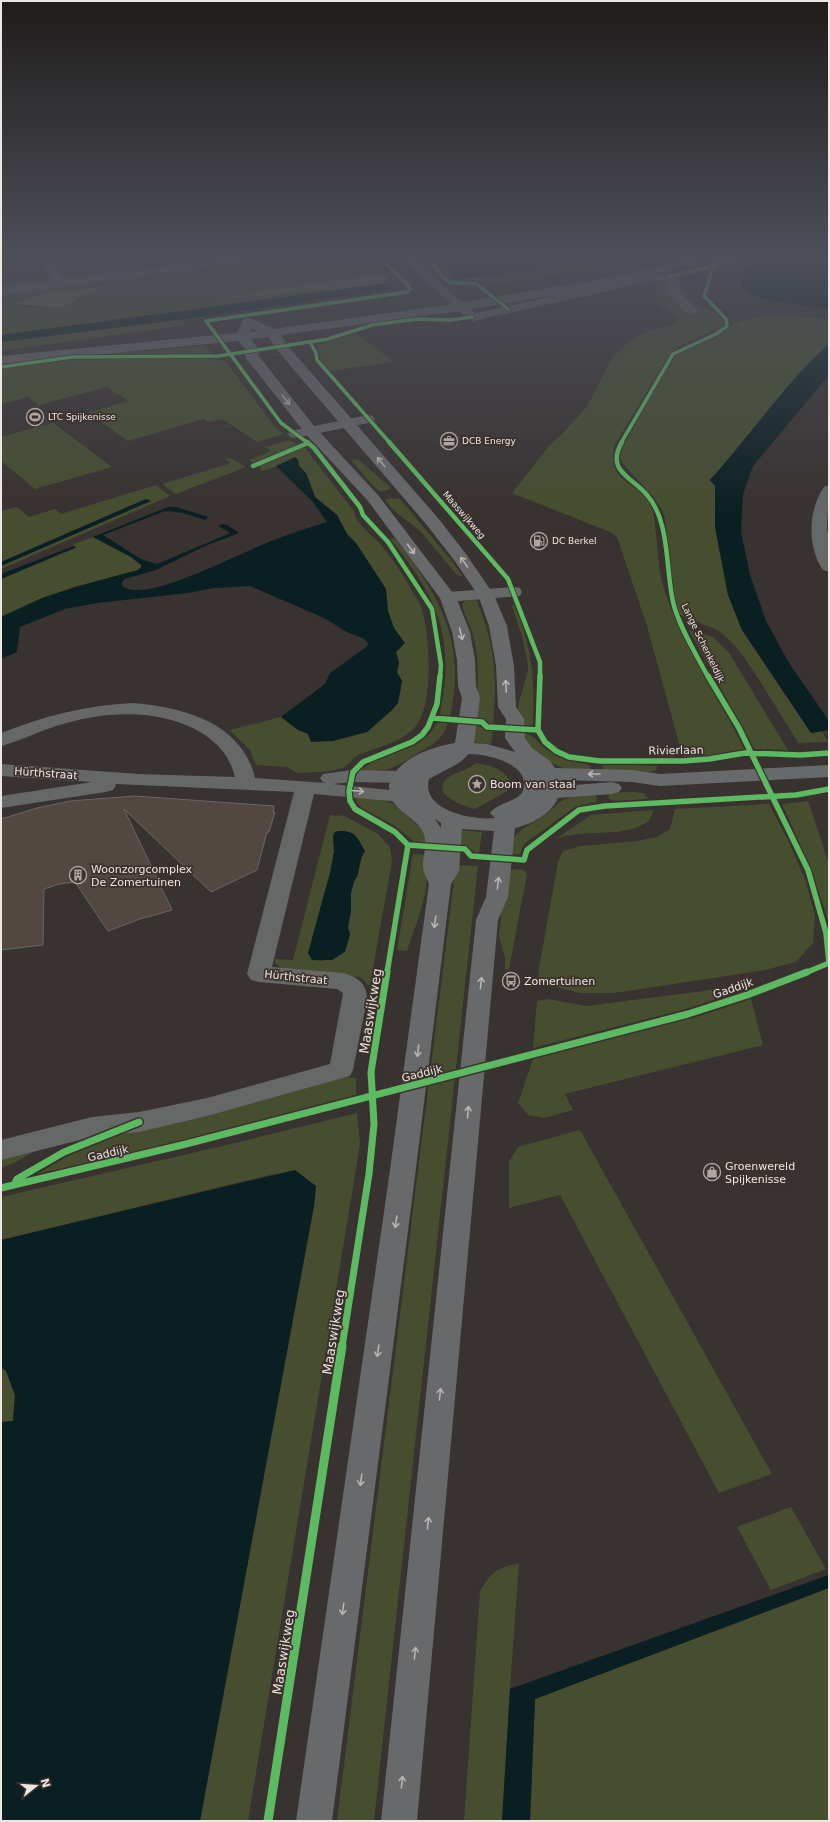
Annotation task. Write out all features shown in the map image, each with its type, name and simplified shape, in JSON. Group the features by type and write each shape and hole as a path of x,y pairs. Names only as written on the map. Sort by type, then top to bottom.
{"street":[{"path":"1,356 84,344"},
{"path":"1,360 168,344"},
{"path":"248,344 254,351 251,355 310,430 373,498 448,597 461,632 467,686 471,698 464,748 452,759 426,772 420,777 417,786 421,798"},
{"path":"281,344 432,521 460,557 486,595 498,626 505,666 507,707 515,719 515,738 525,752 543,765 539,772 532,795 519,804 500,813 498,825 497,897 487,920 398,1821"},
{"path":"295,434 368,418"},
{"path":"829,490 824,498 820,514 820,530 821,546 829,566"},
{"path":"448,597 514,592"},
{"path":"437,753 447,744 455,720 459,698 467,686"},
{"path":"504,754 500,743 500,719 507,707"},
{"path":"1,740 37,726 80,714 125,709 171,713 202,725 229,744 240,759 245,772 246,785"},
{"path":"464,748 504,754 539,772 552,783 551,793 546,803 538,810 517,821 498,825 468,824 451,820 432,809 421,798 401,786 417,762 437,753 464,748"},
{"name":"Hürthstraat","path":"1,770 18,770 139,780 206,781 246,785 305,787 401,786"},
{"path":"539,772 633,776 660,780 829,771"},
{"name":"Hürthstraat","path":"1,802 139,780"},
{"path":"551,793 562,791 634,787 660,780"},
{"path":"401,786 407,806 427,824 435,838 434,870 440,884"},
{"name":"Hürthstraat","path":"1,1150 92,1127 139,1122 207,1107 341,1070 355,999 355,990 343,982 259,974 305,787"},
{"path":"314,1821 399,1199 440,884 448,871 452,834 451,820"}],"green space":[{"path":"1,344 51,344 1,351"},
{"path":"370,344 394,362 330,371 321,360 317,345"},
{"path":"627,344 685,344 669,355 614,446 613,458 615,468 619,474 624,480 644,495 651,505 654,514 660,574 672,610 691,651 744,749 713,756 683,758 647,626 617,537 610,532 512,493 549,446 566,430 588,405 612,358"},
{"path":"696,344 829,344 710,480 715,486 715,527 728,595 742,630 811,733 822,731 828,742 798,743 758,678 736,647 720,632 686,618 679,613 675,605 672,594 664,515 661,508 650,493 630,472 620,458 623,447 670,359 676,353"},
{"path":"206,346 212,354 77,354 146,351"},
{"path":"214,357 226,362 275,427 284,434 257,442 222,419 209,422 204,419 128,441 88,413 128,401 107,387 39,405 28,397 1,404 1,368 67,358"},
{"path":"53,423 112,467 35,489 1,461 1,437"},
{"path":"289,440 297,445 254,463 248,460 271,451 265,447"},
{"path":"301,448 305,448 353,510 361,525 381,545 402,574 423,611 429,658 425,705 421,718 415,727 396,741 358,755 346,766 337,770 297,773 287,767 256,765 250,750 230,730 281,717 298,730 308,733 367,732 398,703 402,681 397,672 399,663 396,652 404,643 394,628 388,611 386,589 356,543 347,534 337,515 315,497 306,473 299,466 298,460 295,457 281,465 262,471 259,466"},
{"path":"225,459 232,459 246,467 176,494 162,484 231,463"},
{"path":"358,459 390,487 390,489 381,492 376,489 351,460"},
{"path":"156,485 170,496 1,569 1,566 150,501 146,499 1,562 1,511 17,507 29,517 55,509 61,514"},
{"path":"390,498 400,499 452,561 463,577 457,575 420,531 393,510 385,500"},
{"path":"93,537 131,557 141,565 141,567 138,570 75,587 42,598 1,617 1,579 76,548 72,545"},
{"path":"395,538 425,579 445,620 452,642 455,665 454,689 450,716 441,715 440,713 446,662 444,640 439,619 431,599 420,580 390,539"},
{"path":"465,601 477,601 483,618 494,662 495,691 493,725 475,719 478,689 476,649 473,635 462,604"},
{"path":"514,604 525,635 533,677 533,724 529,726 520,726 518,705 528,671 528,664 522,636 512,606"},
{"path":"689,630 713,637 729,653 788,750 754,749"},
{"path":"448,722 445,730 438,740 429,747 397,766 389,769 379,771 360,771 379,759 412,747 430,734 436,724"},
{"path":"474,725 493,731 491,744 471,742"},
{"path":"522,733 531,735 545,749 556,755 590,766 591,771 568,769 552,763 533,750"},
{"path":"476,763 498,769 507,776 511,785 506,792 475,809 449,798 444,793 442,788 443,783 449,777"},
{"path":"604,764 657,767 654,771 650,772 603,771 602,766"},
{"path":"608,793 643,793 649,799 616,801 609,799"},
{"path":"596,794 596,802 575,807 524,844 520,854 507,855 512,840 520,831 546,814 562,801 580,795"},
{"path":"355,797 385,800 393,804 423,830 427,843 415,842 395,826 362,808 357,803"},
{"path":"808,801 829,864 829,924 808,863 782,804"},
{"path":"769,804 788,840 806,882 815,916 813,943 796,962 765,970 614,993 580,993 548,985 538,978 558,862 563,851 581,846 637,841 657,837 670,829 675,809"},
{"path":"654,810 649,821 628,830 579,834 556,839 591,815"},
{"path":"330,815 345,816 378,834 390,847 392,861 370,985 367,985 365,981 359,977 287,970 275,963 275,959 293,960","holes":["346,831 352,834 361,860 351,893 351,911 348,928 350,934 347,944 323,961 312,960 312,938 330,873 334,852 333,836 335,832"]},
{"path":"460,830 482,832 479,853 466,846 459,845"},
{"path":"413,854 427,855 427,881 425,893 423,904 407,951 397,950"},
{"path":"456,865 478,866 374,1821 337,1821"},
{"path":"506,869 524,870 527,874 509,969 505,970 505,958 499,936"},
{"path":"742,986 740,991 686,1009 533,1048 537,1001 548,999 586,1006"},
{"path":"751,999 763,1045 565,1094 573,1110 544,1118 528,1115 518,1103 533,1059 699,1016"},
{"path":"335,1077 356,1078 356,1095 182,1141 37,1174 77,1151 121,1134"},
{"path":"357,1113 360,1145 248,1821 200,1821 314,1206 316,1186 274,1174 1,1240 1,1197 231,1144"},
{"path":"580,1130 772,1474 719,1493 560,1195 509,1208 509,1161 518,1147"},
{"path":"66,1133 16,1162 1,1168 1,1146"},
{"path":"1,1367 6,1371 15,1395 13,1421 1,1422"},
{"path":"791,1507 826,1569 771,1590 737,1527"},
{"path":"519,1563 502,1821 464,1821 480,1591 492,1574 496,1571"},
{"path":"829,1588 829,1821 530,1821 535,1699"}],"water":[{"path":"829,344 829,375 753,466 743,494 741,532 750,575 766,621 789,663 829,721 829,730 811,733 742,630 728,595 715,527 715,486 710,480 782,393"},
{"path":"295,457 298,460 299,466 306,473 315,497 337,515 347,534 356,543 386,589 388,611 394,628 405,643 396,652 399,663 397,672 402,681 398,703 367,732 333,741 311,742 308,734 298,730 281,717 325,684 330,673 369,644 363,638 347,632 324,618 250,586 214,588 188,593 97,603 65,609 20,627 17,652 1,659 1,617 42,598 75,587 138,570 141,567 141,565 131,557 93,537 168,507 176,507 208,517 205,520 183,513 165,511 103,535 141,559 157,564 228,534 229,532 218,526 222,524 227,525 239,533 205,546 156,570 125,579 122,582 122,586 132,590 161,586 178,581 269,542 327,522 313,502 276,466"},
{"path":"146,499 151,501 1,566 1,562"},
{"path":"74,546 76,547 1,579 1,574"},
{"path":"335,832 349,832 356,836 365,851 351,893 351,911 348,928 350,934 345,952 332,960 312,960 308,953 330,873 334,852 333,836"},
{"path":"295,1170 316,1186 314,1206 200,1821 1,1821 1,1422 13,1421 15,1395 6,1371 1,1367 1,1240"},
{"path":"829,1575 829,1588 535,1699 530,1821 502,1821 510,1689"}],"building":[{"name":"Woonzorgcomplex De Zomertuinen","path":"135,796 274,806 273,812 275,812 269,832 267,832 257,870 211,892 124,809 172,910 140,919 108,931 75,882 59,884 44,889 43,945 1,950 1,819 37,808 70,801"}],"cycle path":[{"name":"Maaswijkweg","path":"222,344 281,423 314,448 360,507 363,515 388,542 432,609 441,665 437,704 428,727 422,735 412,742 363,762 353,772 349,791 350,801 355,809 395,832 408,845 371,1072 374,1124 369,1174 268,1821"},
{"path":"1,367 72,357 218,356 295,344"},
{"name":"Maaswijkweg","path":"311,344 316,353 317,360 508,579 540,662 538,730 545,742 556,751 569,757 584,760 616,762 698,761 745,753 800,755 829,753"},
{"name":"Lange Schenkeldijk","path":"693,344 673,354 617,451 616,462 624,475 647,494 655,505 663,531 674,605 680,621 708,676 739,728 808,870 826,933 829,963"},
{"path":"253,466 308,443"},
{"path":"432,718 482,722 487,727 538,730"},
{"path":"408,845 465,849 471,856 524,860 527,850 579,810 605,806 796,795 829,789"},
{"name":"Gaddijk","path":"1,1188 186,1144 688,1014 747,995 829,963"},
{"name":"Gaddijk","path":"14,1185 17,1179 64,1152 139,1122"}],"place":[{"name":"LTC Spijkenisse","path":"35,417"},
{"name":"DCB Energy","path":"449,441"},
{"name":"DC Berkel","path":"539,541"},
{"name":"Boom van staal","path":"477,784"},
{"name":"Woonzorgcomplex De Zomertuinen","path":"78,875"},
{"name":"Zomertuinen","path":"511,981"},
{"name":"Groenwereld Spijkenisse","path":"712,1172"}]}
